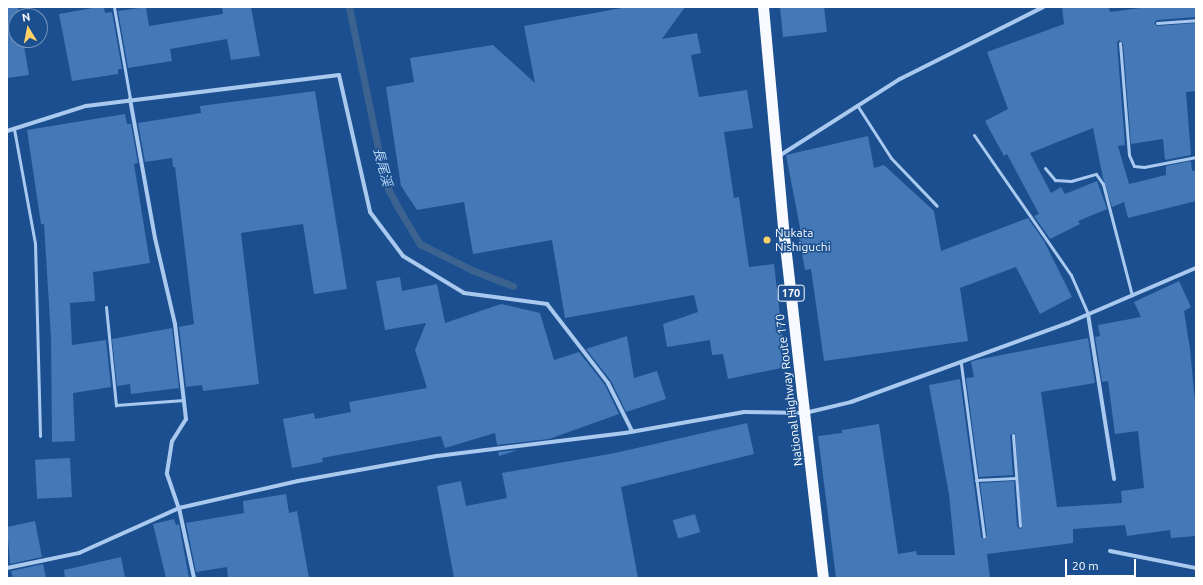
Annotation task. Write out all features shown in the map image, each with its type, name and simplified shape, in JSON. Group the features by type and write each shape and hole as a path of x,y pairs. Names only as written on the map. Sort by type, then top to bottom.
{"highway":[{"name":"National Highway Route 170","path":"763,7 776,157 823,578"}],"street":[{"path":"776,157 900,79 1043,7"},
{"path":"7,131 86,106 130,99 339,75 370,212 403,256 464,293 547,304 608,383 632,431"},
{"path":"130,99 155,238 175,324 186,419 172,441 167,474 179,508 194,578"},
{"path":"7,568 78,553 179,508 298,481 437,456 632,431 744,412 805,413 851,402 960,364 1088,314 1196,268"},
{"path":"1088,314 1114,479"},
{"path":"1110,551 1196,568"}],"lane":[{"path":"114,7 130,99"},
{"path":"1156,23 1196,20"},
{"path":"1120,43 1129,155 1134,166 1144,167 1196,157"},
{"path":"857,105 891,158 937,206"},
{"path":"14,129 35,243 40,436"},
{"path":"974,135 1071,275 1088,314"},
{"path":"1045,168 1054,180 1072,181 1096,174 1103,184 1132,295"},
{"path":"106,307 116,405 184,400"},
{"path":"960,364 984,536"},
{"path":"1013,435 1020,526"},
{"path":"976,480 1016,478"}],"building":[{"path":"7,7 18,7 8,8 8,48 24,48 29,75 7,78"},
{"path":"104,7 105,13 112,12 122,69 118,69 118,74 72,81 59,14"},
{"path":"146,7 149,26 223,14 222,7 251,7 260,56 231,60 227,39 170,49 172,61 128,68 118,11"},
{"path":"627,7 685,7 662,39 697,33 701,53 691,55 699,97 747,90 753,128 724,132 734,198 739,197 749,267 774,264 786,367 728,379 723,354 712,355 710,340 667,347 663,324 698,312 694,295 565,318 552,240 473,254 464,202 417,210 401,186 386,87 414,82 410,58 493,45 535,83 524,26"},
{"path":"780,7 824,7 827,32 783,37"},
{"path":"1062,7 1109,7 1110,12 1148,7 1196,7 1196,17 1157,20 1154,23 1157,26 1196,23 1196,91 1186,92 1191,155 1165,160 1163,139 1131,144 1123,43 1119,40 1117,43 1125,145 1118,146 1129,184 1166,175 1166,166 1191,161 1192,171 1196,170 1196,201 1128,218 1124,202 1112,207 1103,178 1093,128 1030,153 1051,193 1061,187 1065,194 1097,181 1107,209 1078,221 1080,224 1050,239 1034,216 1039,214 1007,154 1004,156 985,121 1008,109 987,52 1064,24"},
{"path":"315,91 347,289 314,294 303,224 241,233 259,384 203,391 202,385 186,387 179,327 194,324 175,167 173,167 172,158 145,162 138,123 201,113 200,106"},
{"path":"125,114 127,124 131,124 138,163 134,164 150,263 93,272 95,301 70,303 72,345 106,340 111,387 73,393 75,441 52,442 51,337 44,224 41,224 27,130"},
{"path":"868,136 874,168 884,165 934,211 941,251 1028,218 1044,241 1072,297 1040,314 1016,267 960,288 968,341 824,361 811,269 805,270 799,239 802,238 786,155"},
{"path":"400,277 402,291 437,284 445,323 501,304 540,313 554,360 579,352 605,385 619,414 549,439 497,445 495,433 445,448 441,436 322,458 323,462 292,468 283,419 314,413 315,419 351,412 349,402 427,388 415,350 426,323 385,330 376,281"},
{"path":"1179,281 1191,307 1184,311 1190,349 1196,413 1196,536 1171,538 1170,530 1127,536 1125,525 1073,529 1073,543 987,554 990,578 836,578 818,436 842,433 842,430 879,424 898,554 916,551 917,555 955,555 949,494 929,385 960,379 981,537 985,539 987,536 980,483 1014,481 1017,526 1019,529 1022,528 1015,433 1010,435 1013,475 979,477 966,378 974,377 971,362 976,360 1088,338 1095,383 1041,392 1057,507 1122,503 1121,491 1144,488 1138,431 1115,434 1108,381 1102,382 1095,337 1100,336 1098,325 1141,317 1134,302"},
{"path":"172,328 179,388 131,394 130,384 117,386 112,339"},
{"path":"627,336 634,378 657,371 666,399 626,412 611,381 586,349"},
{"path":"747,423 754,454 621,487 638,578 454,578 437,486 461,481 466,506 507,498 502,473 615,453"},
{"path":"518,450 499,456 498,452"},
{"path":"70,458 72,497 37,499 35,460"},
{"path":"286,494 289,513 297,511 309,578 228,578 227,567 196,572 186,523 244,513 243,501"},
{"path":"695,514 700,532 678,539 673,520"},
{"path":"174,519 176,525 179,524 189,578 166,578 153,524"},
{"path":"35,521 42,557 10,564 7,527"},
{"path":"121,557 125,578 65,578 64,570"},
{"path":"43,564 46,578 13,578 11,571"}],"waterway":[{"name":"長尾渓","path":"349,7 385,183 400,211 420,244 472,270 513,286"}],"place":[{"name":"Nukata Nishiguchi","path":"767,240"}]}
